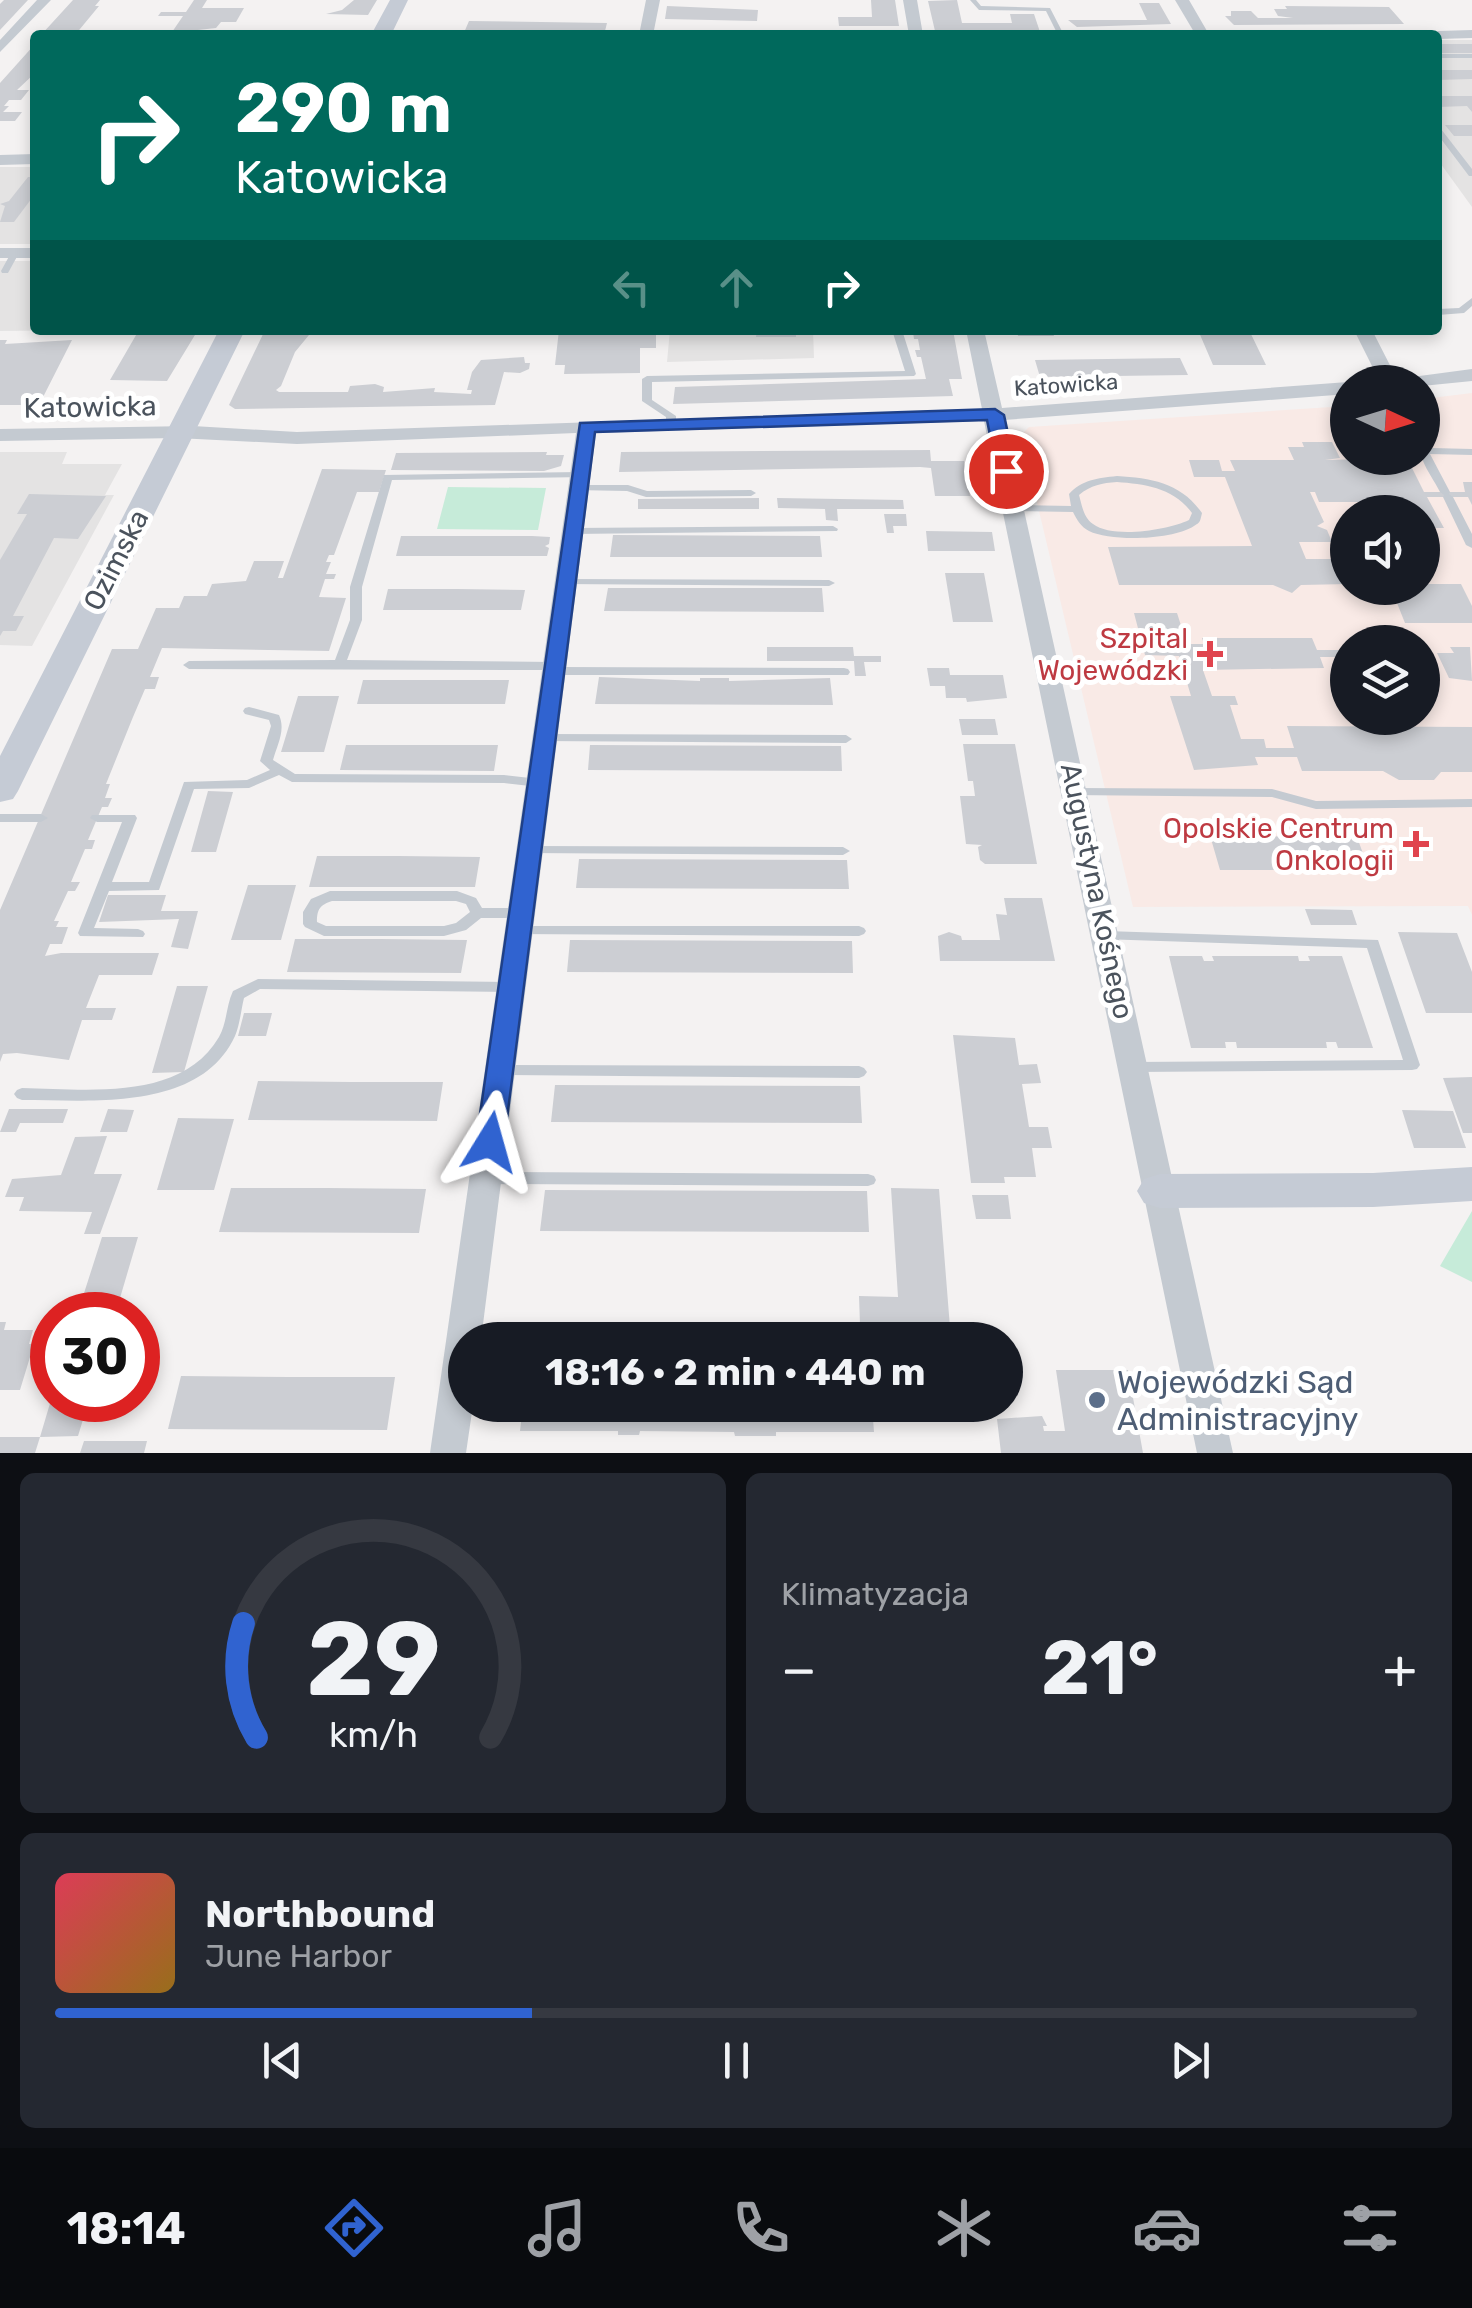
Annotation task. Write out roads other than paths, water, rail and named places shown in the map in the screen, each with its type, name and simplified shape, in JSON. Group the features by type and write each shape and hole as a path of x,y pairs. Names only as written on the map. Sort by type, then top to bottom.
{"main road":[{"path":"383,30 398,0"},
{"name":"Ozimska","path":"0,791 230,335"},
{"path":"1160,1191 1373,1190 1472,1184"}],"street":[{"path":"0,48 44,0"},
{"path":"647,30 653,0"},
{"path":"910,0 915,30"},
{"path":"1182,0 1198,30"},
{"path":"1442,35 1472,34"},
{"path":"0,160 30,159"},
{"name":"Augustyna Kośnego","path":"976,335 1214,1453"},
{"path":"1365,335 1380,365"},
{"path":"1440,378 1472,375"},
{"name":"Katowicka","path":"0,435 326,438 367,433 995,415 1330,389"},
{"path":"467,1322 587,427"},
{"path":"448,1453 453,1422"}],"lane":[{"path":"973,0 980,8 1048,9 1058,30"},
{"path":"1442,56 1472,56"},
{"path":"1442,136 1472,174"},
{"path":"1442,312 1461,311 1472,301"},
{"path":"671,426 671,416 646,400 647,378 911,374 899,335"},
{"path":"1440,451 1472,452"},
{"path":"1436,475 1472,545"},
{"path":"340,664 356,620 356,587 388,477 579,482 646,494 750,493"},
{"path":"1090,482 1154,482 1183,494 1197,513 1194,522 1184,530 1110,532 1092,528 1077,508 1074,494 1090,482"},
{"path":"1015,508 1077,508"},
{"path":"573,531 832,529"},
{"path":"566,582 830,583"},
{"path":"189,665 844,672"},
{"path":"250,711 275,718 277,726 266,761 292,778 504,779 538,783"},
{"path":"545,738 846,739"},
{"path":"104,886 154,886 189,785 249,784 280,770"},
{"path":"1076,792 1272,792 1316,805 1472,803"},
{"path":"0,818 42,818"},
{"path":"97,818 130,818 85,934 138,934"},
{"path":"530,850 843,851"},
{"path":"478,913 461,927 444,931 324,931 310,924 309,918 316,902 330,896 458,896 471,901 478,913 520,922 859,931"},
{"path":"1106,936 1374,944 1412,1065 1134,1067"},
{"path":"22,1094 138,1092 179,1081 216,1052 229,1034 238,995 258,984 511,987"},
{"path":"500,1070 859,1072"},
{"path":"485,1178 868,1180"}],"place":[{"name":"Szpital Wojewódzki","path":"1210,654"},
{"name":"Opolskie Centrum Onkologii","path":"1416,844"},
{"name":"Wojewódzki Sąd Administracyjny","path":"1097,1400"}]}
